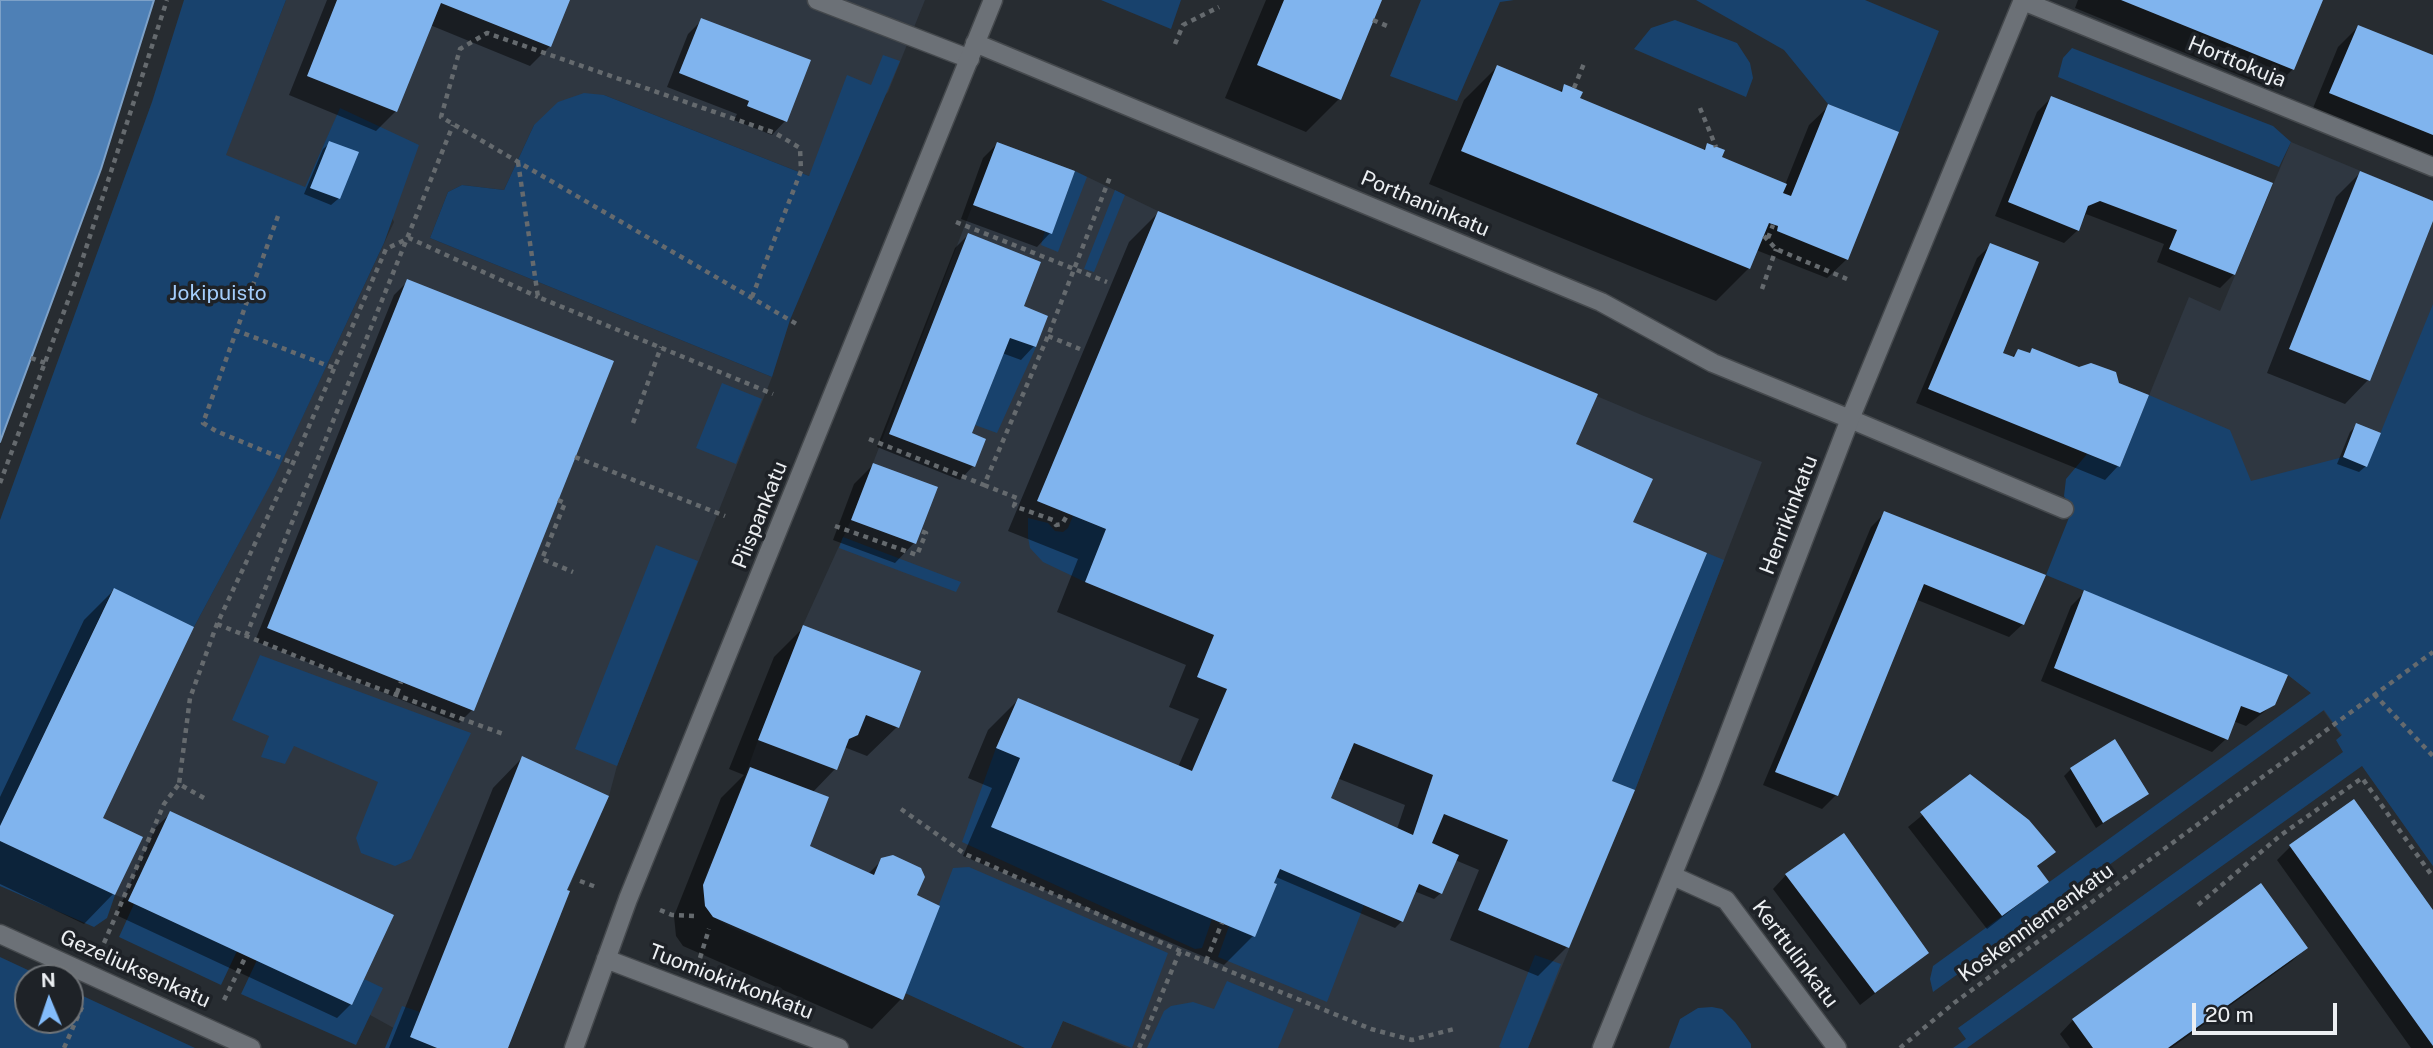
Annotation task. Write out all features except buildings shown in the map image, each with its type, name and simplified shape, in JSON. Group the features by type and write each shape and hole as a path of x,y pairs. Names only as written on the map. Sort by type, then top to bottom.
{"street":[{"name":"Porthaninkatu","path":"817,0 972,51 1601,302 1713,363 2064,509"},
{"name":"Piispankatu","path":"574,1048 668,798 993,0"},
{"name":"Horttokuja","path":"2023,1 2433,167"},
{"name":"Henrikinkatu","path":"1602,1048 1673,876 1850,419 2023,1"},
{"name":"Kerttulinkatu","path":"1673,876 1726,900 1837,1048"},
{"name":"Gezeliuksenkatu","path":"0,934 94,974 251,1048"},
{"name":"Tuomiokirkonkatu","path":"606,959 839,1048"}],"path":[{"path":"0,483 75,282 167,0"},
{"path":"1175,44 1183,25 1219,7"},
{"path":"1373,20 1387,26"},
{"path":"751,297 801,171 800,148 775,133 487,33 460,49 441,117 800,326"},
{"path":"1574,88 1585,61"},
{"path":"1700,108 1716,146"},
{"path":"246,636 453,125"},
{"path":"519,162 538,297"},
{"path":"984,485 1048,336 1110,177"},
{"path":"278,216 203,423 293,464"},
{"path":"956,222 1107,282"},
{"path":"1773,225 1766,237 1776,249 1847,279"},
{"path":"104,944 164,804 179,783 190,698 217,624 293,464 386,249 409,239 538,297 773,394"},
{"path":"1762,289 1776,249"},
{"path":"235,330 334,368"},
{"path":"1048,336 1080,349"},
{"path":"633,423 661,348"},
{"path":"31,358 45,363"},
{"path":"869,439 1017,498 1014,506 1054,520 1056,525 1062,524 1068,514"},
{"path":"575,457 725,516"},
{"path":"558,500 565,503 542,559 573,572"},
{"path":"835,526 917,555 926,533 921,531"},
{"path":"217,624 506,735"},
{"path":"2433,652 2374,694 2433,756"},
{"path":"397,693 401,681"},
{"name":"Koskenniemenkatu","path":"1900,1048 1954,1003 2374,694"},
{"path":"2198,905 2281,835 2362,778 2433,877"},
{"path":"179,783 204,798"},
{"path":"901,809 965,853 1180,951 1371,1029 1412,1040 1454,1029"},
{"path":"1206,961 1222,923"},
{"path":"1139,1048 1180,951"},
{"path":"223,1000 246,956"},
{"path":"64,1048 86,996"}],"shaded area":[{"path":"0,0 154,0 101,169 0,442"},
{"path":"286,0 925,0 888,92 809,176 604,95 534,125 504,190 462,185 448,192 430,238 772,377 617,766 609,796 568,890 437,1048 410,1037 352,1005 0,841 0,826 114,588 194,627 275,475 394,222 340,109 305,188 225,156"},
{"path":"997,142 1075,171 1158,211 1644,416 1762,462 1635,790 1528,1048 1127,1048 1063,1021 1051,1048 1025,1048 906,993 903,1000 730,927 713,917 705,906 703,885 707,871 738,803 736,801 758,740 803,625 851,520"},
{"path":"2291,142 2433,201 2433,866 2311,693 2288,675 2120,467 2189,297 2220,311"}],"green space":[{"name":"Jokipuisto","path":"184,0 286,0 226,155 305,187 340,108 419,145 384,243 275,476 194,627 113,589 0,826 0,520 152,102"},
{"path":"1101,0 1181,0 1171,29"},
{"path":"1421,0 1514,0 1500,2 1457,101 1390,76"},
{"path":"1696,0 1865,0 1939,31 1899,132 1828,104 1784,50"},
{"path":"1675,20 1737,43 1750,63 1753,78 1746,97 1634,49 1651,28"},
{"path":"2072,48 2273,126 2291,142 2279,167 2058,77 2063,58"},
{"path":"883,55 900,61 790,320 772,377 430,238 448,192 462,185 504,190 534,125 558,102 584,93 604,95 809,176 847,75 871,85"},
{"path":"1075,171 1087,177 1058,252 1041,245 1045,231 1052,233"},
{"path":"1115,190 1125,195 1094,272 1084,269"},
{"path":"2433,304 2433,866 2362,766 1967,1048 1953,1048 1966,1039 1958,1028 2343,752 2336,740 2342,735 2324,710 1933,992 1930,979 1933,966 2311,693 2288,675 2046,575 2072,510 2064,496 2066,479 2087,454 2120,467 2149,395 2230,430 2251,481 2343,457 2367,466"},
{"path":"1010,338 1036,347 997,433 975,425"},
{"path":"722,383 762,399 736,464 696,448"},
{"path":"1073,516 1106,529 1085,582 1043,562 1030,548 1028,537 1028,518 1048,523 1055,531 1063,532 1068,528"},
{"path":"843,537 961,582 956,592 839,548"},
{"path":"656,545 698,561 617,766 575,749"},
{"path":"1707,553 1724,560 1635,790 1612,781"},
{"path":"260,655 471,733 411,859 395,866 361,853 356,838 378,782 294,746 285,764 261,757 269,736 232,720"},
{"path":"996,748 1020,758 1212,919 1202,948 1195,949 962,842"},
{"path":"0,841 115,895 107,918 94,927 0,886"},
{"path":"969,867 1168,953 1132,1048 1063,1021 1051,1048 1025,1048 905,993 953,868"},
{"path":"1280,869 1364,905 1327,1002 1218,957 1229,926 1255,936 1277,884 1274,883"},
{"path":"134,904 237,951 221,985 119,937"},
{"path":"1535,955 1561,964 1528,1048 1499,1047"},
{"path":"0,957 15,964 14,1034 84,1034 84,996 195,1048 0,1048"},
{"path":"257,960 352,1005 364,979 383,988 356,1045 241,994"},
{"path":"1227,981 1294,1009 1278,1048 1147,1048 1164,1011 1171,1006 1193,1002 1214,1009"},
{"path":"402,1006 420,1012 410,1037 437,1048 385,1048"},
{"path":"1698,1008 1722,1009 1735,1022 1751,1048 1669,1048 1680,1019"}]}
